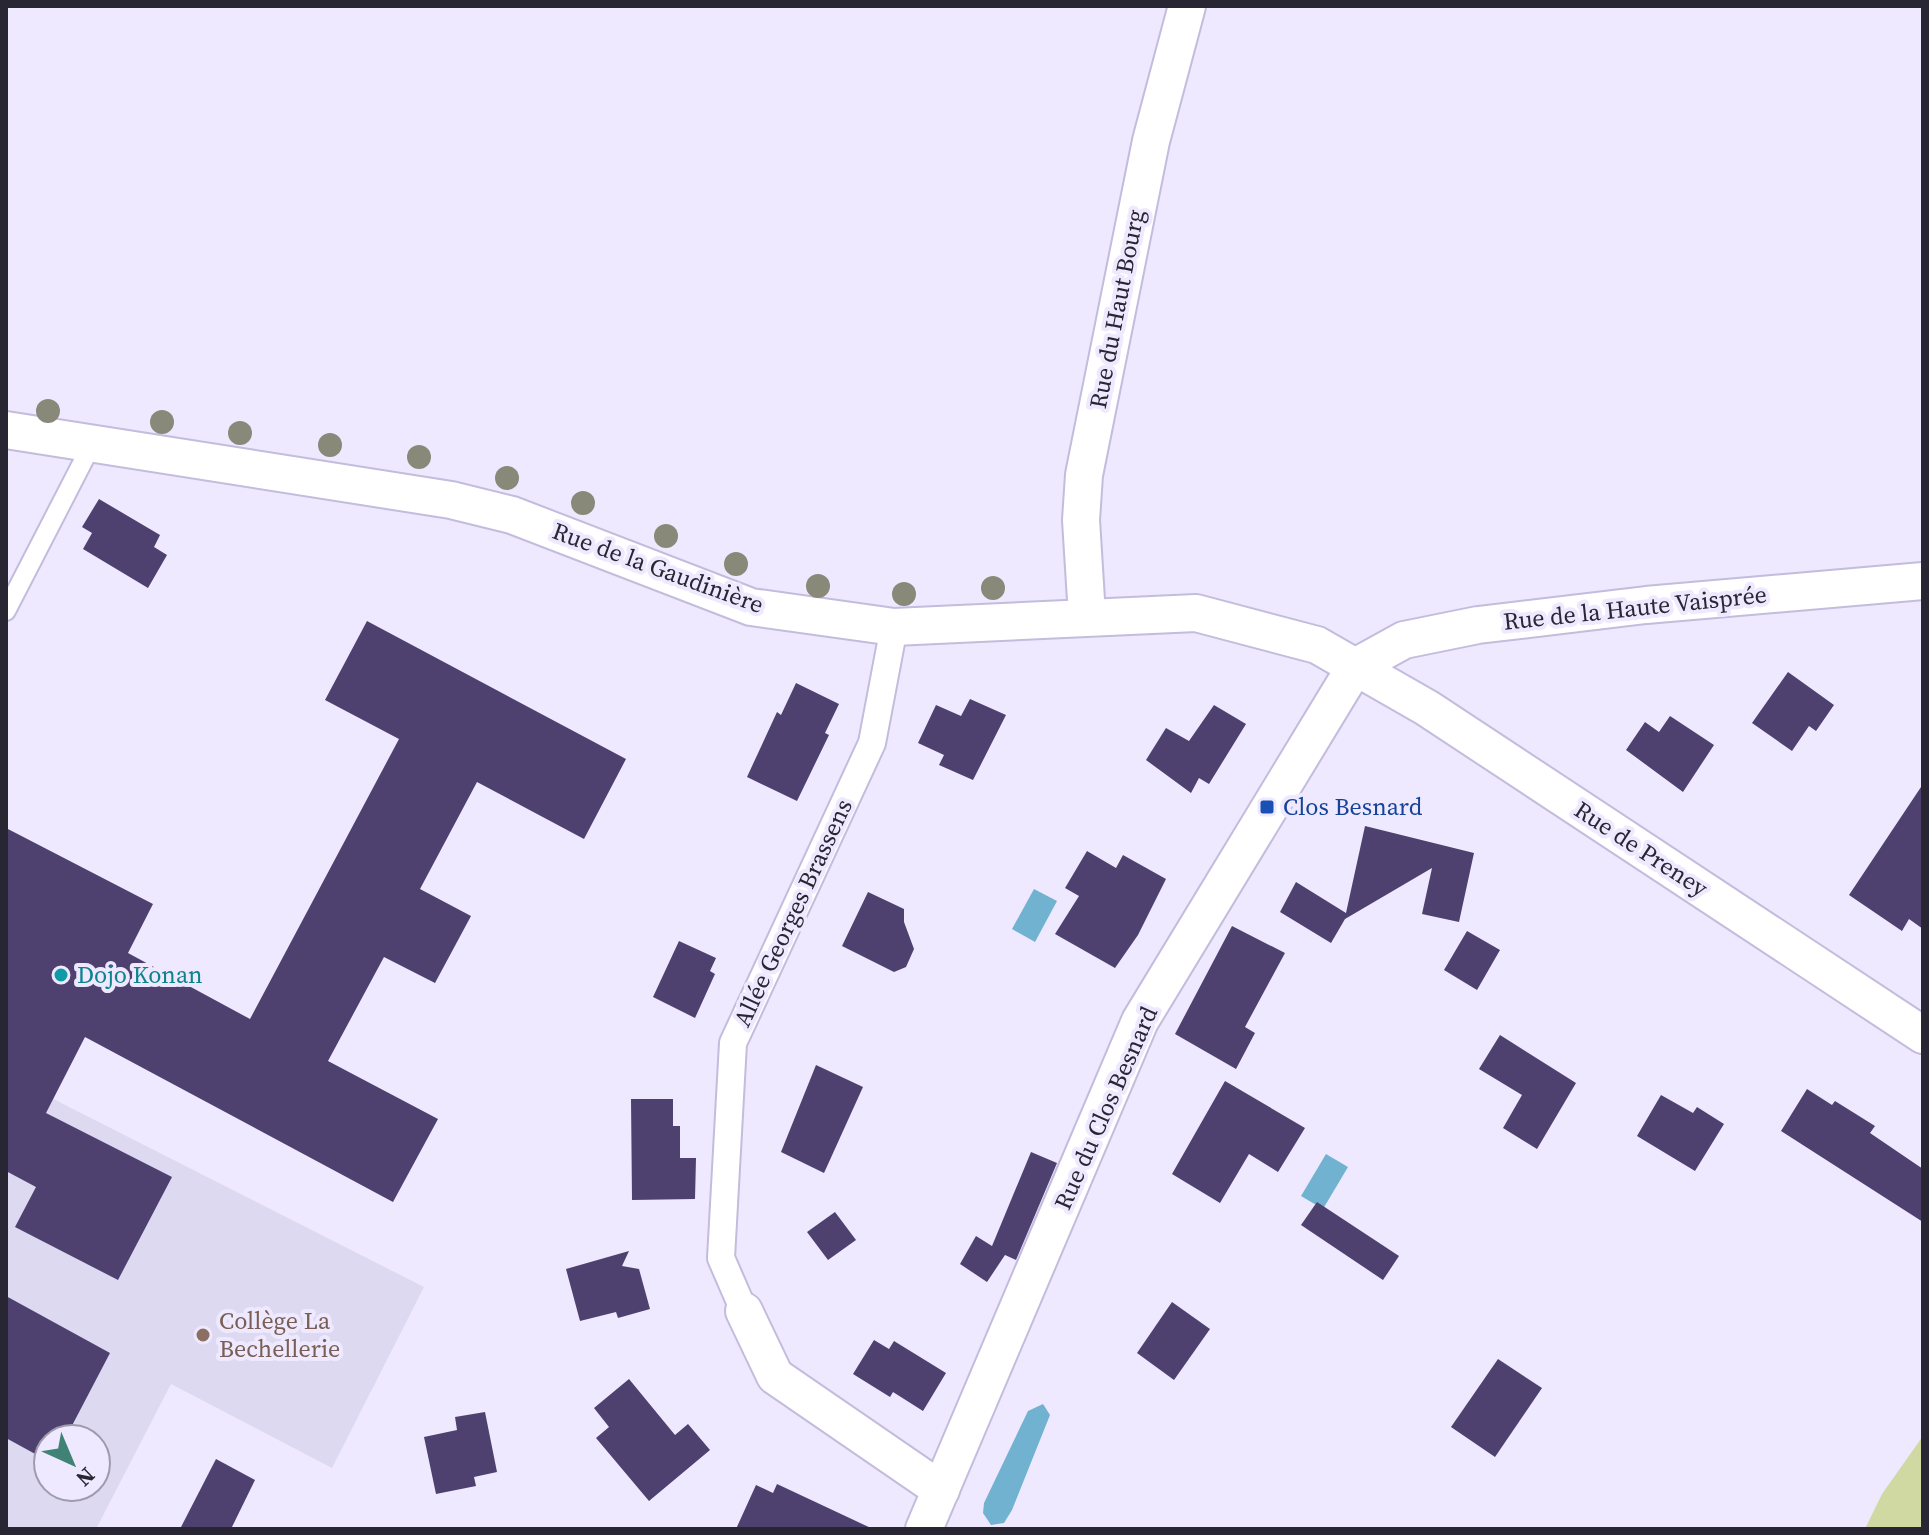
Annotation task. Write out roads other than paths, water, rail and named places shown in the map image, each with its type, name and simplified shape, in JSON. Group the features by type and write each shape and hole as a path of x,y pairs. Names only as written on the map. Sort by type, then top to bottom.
{"street":[{"name":"Rue du Haut Bourg","path":"1087,616 1081,520 1084,475 1151,141 1187,6"},
{"name":"Rue de la Gaudinière","path":"6,430 451,500 512,515 751,607 894,627 1196,613 1317,645 1355,667"},
{"name":"Rue de la Haute Vaisprée","path":"1355,667 1404,640 1478,625 1646,605 1923,581"},
{"name":"Allée Georges Brassens","path":"894,627 872,743 733,1043 721,1258 775,1376 941,1490"},
{"name":"Rue de Preney","path":"1355,667 1427,708 1923,1035"},
{"name":"Rue du Clos Besnard","path":"924,1529 1140,1021 1355,667"}],"lane":[{"path":"6,611 93,442"}],"water":[{"path":"1034,889 1057,901 1035,942 1012,929"},
{"path":"1326,1154 1348,1167 1323,1209 1301,1196"},
{"path":"1043,1404 1050,1415 1012,1510 1004,1523 991,1525 983,1513 984,1503 1028,1411"}],"place":[{"name":"Clos Besnard","path":"1267,807"},
{"name":"Dojo Konan","path":"61,975"},
{"name":"Collège La Bechellerie","path":"203,1335"}]}
